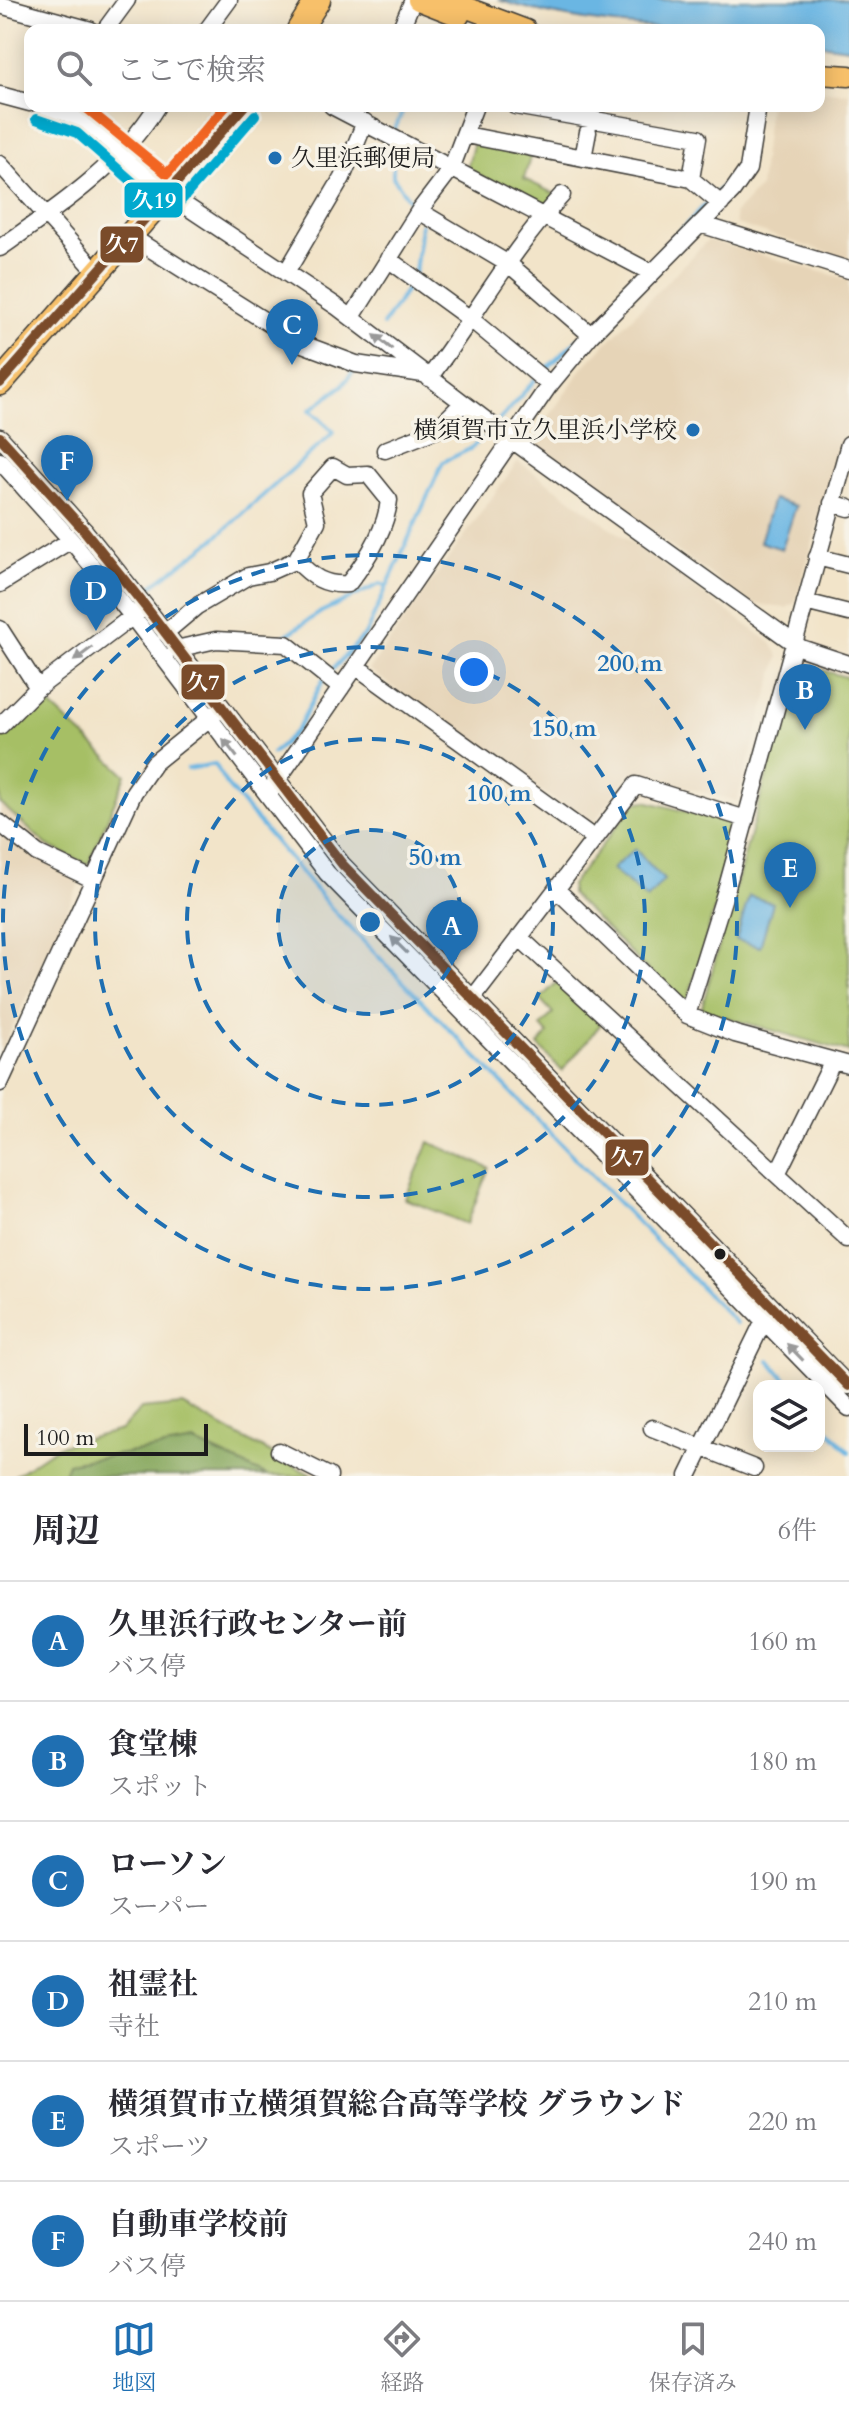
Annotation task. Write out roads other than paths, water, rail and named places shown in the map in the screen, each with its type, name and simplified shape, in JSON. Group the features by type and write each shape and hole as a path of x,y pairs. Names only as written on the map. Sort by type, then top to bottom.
{"highway":[{"path":"303,24 318,0"},
{"path":"0,383 239,112"}],"main road":[{"path":"416,0 476,24"},
{"path":"446,0 510,24"},
{"path":"825,62 849,64"},
{"path":"825,74 849,76"}],"street":[{"path":"109,24 127,0"},
{"path":"211,24 229,0"},
{"path":"403,24 416,0"},
{"path":"0,5 69,24"},
{"path":"0,95 24,101"},
{"path":"58,112 84,121 124,152 168,194 352,317 512,440 801,648 849,664"},
{"path":"0,248 46,216 124,152 153,112"},
{"path":"352,317 419,211 451,169 473,112"},
{"path":"549,112 698,138 691,179"},
{"path":"272,789 550,385 591,335 721,204 748,169 757,112"},
{"path":"286,273 342,178 357,114 451,169 544,214 652,273"},
{"path":"583,158 589,119"},
{"path":"466,135 691,179 721,204"},
{"path":"0,164 97,272"},
{"path":"427,376 473,321 544,214 562,195"},
{"path":"419,211 510,265 591,335"},
{"path":"700,224 849,270"},
{"path":"130,236 300,343 356,364 427,376"},
{"path":"388,259 473,321 550,385"},
{"path":"385,450 436,430 463,403"},
{"path":"0,437 84,530 139,611 272,789 468,1005 767,1312 849,1386"},
{"path":"687,1015 746,819 817,557 841,505 849,444"},
{"path":"0,461 139,611 165,633 214,714"},
{"path":"165,633 197,606 248,576 269,572 296,560 317,522 310,493 333,467 347,475 368,474 389,500 387,517 363,564 348,584 330,585 308,573 296,560"},
{"path":"0,584 71,540"},
{"path":"817,557 849,565"},
{"path":"805,602 849,613"},
{"path":"0,726 38,688 139,611"},
{"path":"0,629 38,688"},
{"path":"176,649 216,640 286,644 341,688"},
{"path":"357,667 595,839"},
{"path":"0,1083 134,792 154,763 214,714"},
{"path":"468,1005 636,785 746,819"},
{"path":"0,823 37,853 94,880"},
{"path":"556,889 687,1015 735,1034 841,1063 777,1174"},
{"path":"519,937 849,1240"},
{"path":"767,1312 849,1408"},
{"path":"688,1476 767,1312"},
{"path":"652,1428 754,1468"},
{"path":"279,1451 329,1476"}],"water":[{"path":"498,0 849,0 849,48 825,45 825,24 618,24 539,11"},
{"path":"773,499 796,506 782,549 760,542"},
{"path":"635,849 664,880 647,899 612,869"},
{"path":"749,896 773,903 760,947 736,940"}],"waterway":[{"path":"394,131 402,112"},
{"path":"716,193 740,169 746,112"},
{"path":"393,144 393,177 415,208"},
{"path":"647,266 710,200"},
{"path":"415,273 421,224"},
{"path":"623,292 641,272"},
{"path":"383,325 412,281"},
{"path":"541,374 578,339"},
{"path":"150,587 212,541 334,432 310,410 342,386 354,370"},
{"path":"499,420 535,380"},
{"path":"329,673 365,635 443,462 470,449 481,439"},
{"path":"282,638 321,612 380,584 386,586"},
{"path":"273,753 297,730 323,680"},
{"path":"188,769 215,764 226,784 332,909 736,1323"},
{"path":"769,1360 786,1380"},
{"path":"825,1426 849,1452"}],"place":[{"name":"久里浜郵便局","path":"275,158"},
{"name":"ローソン","path":"292,365"},
{"name":"横須賀市立久里浜小学校","path":"693,430"},
{"name":"自動車学校前","path":"67,501"},
{"name":"祖霊社","path":"96,631"},
{"name":"食堂棟","path":"805,730"},
{"name":"横須賀市立横須賀総合高等学校 グラウンド","path":"790,908"},
{"name":"久里浜行政センター前","path":"452,966"}]}
